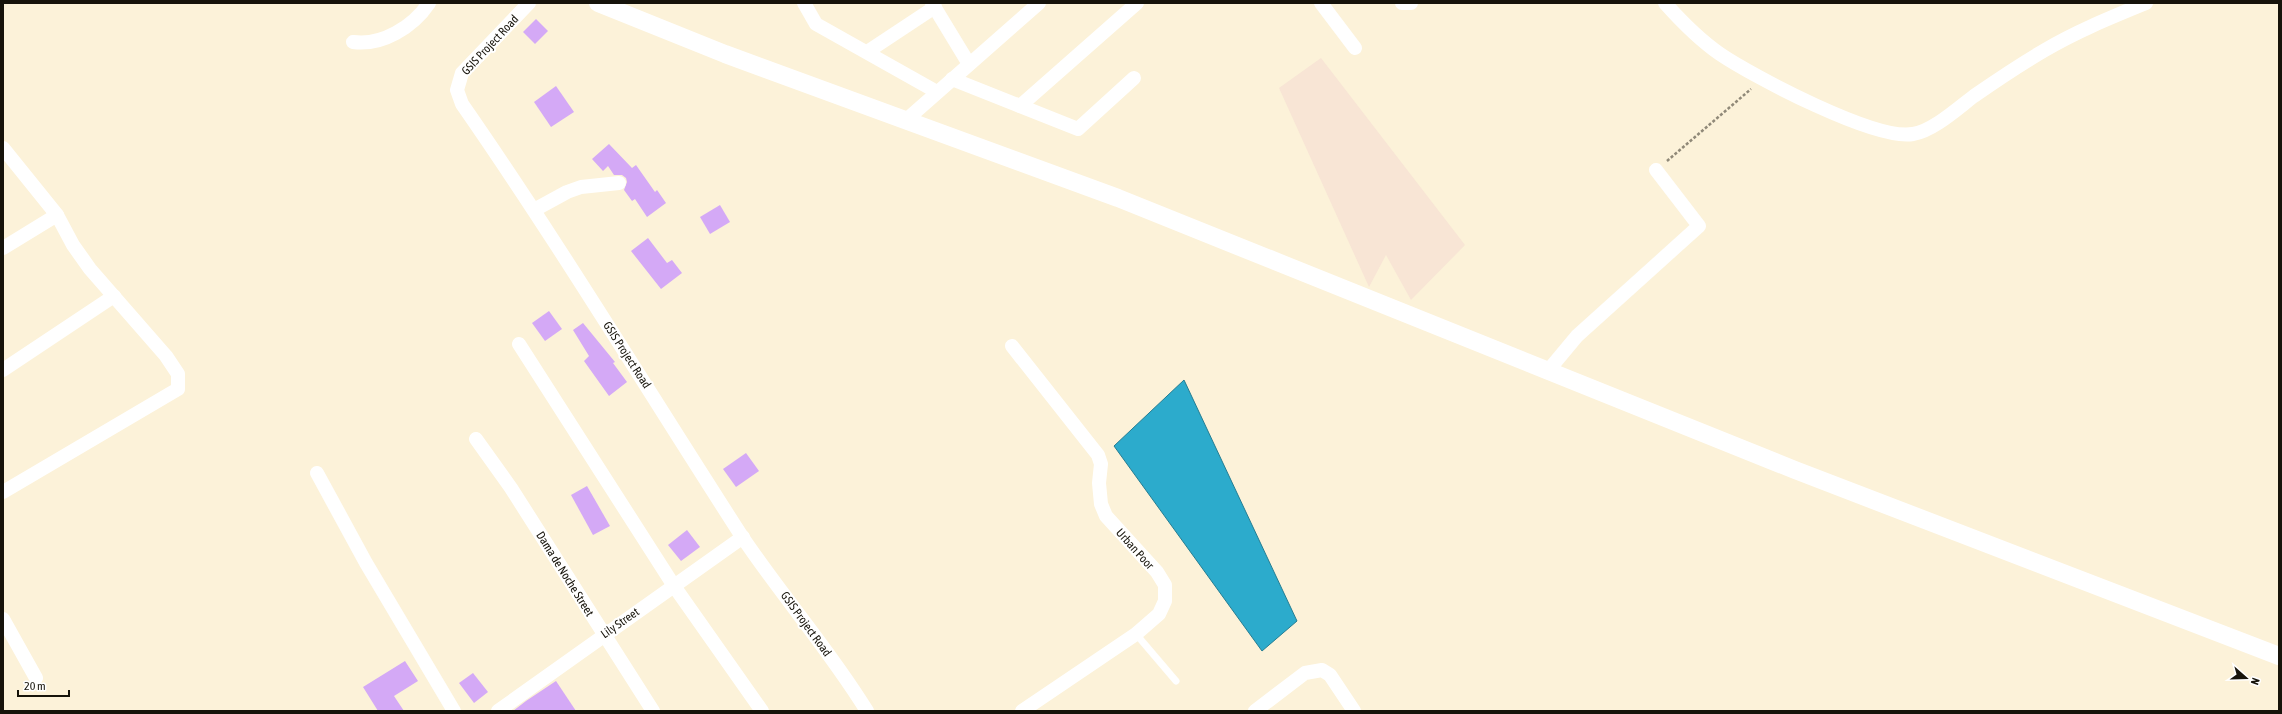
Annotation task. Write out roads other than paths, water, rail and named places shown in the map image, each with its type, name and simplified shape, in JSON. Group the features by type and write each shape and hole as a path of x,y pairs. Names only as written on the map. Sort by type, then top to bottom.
{"street":[{"path":"353,42 365,44 378,41 396,33 416,17 429,3"},
{"name":"GSIS Project Road","path":"530,3 462,73 458,90 462,104 534,210 743,537 828,653 867,711"},
{"path":"598,3 725,54 1118,198 1547,372 2036,564 2279,656"},
{"path":"905,121 1039,3"},
{"path":"1020,106 1137,3"},
{"path":"1321,3 1356,48"},
{"path":"1402,3 1411,3"},
{"path":"1665,3 1679,18 1719,53 1762,79 1868,126 1892,134 1914,134 1935,124 1976,95 2046,50 2106,20 2146,3"},
{"path":"810,5 816,24 937,92"},
{"path":"867,52 933,5 969,64"},
{"path":"952,79 1078,129 1134,78"},
{"path":"3,148 57,215 73,245 114,296 166,356 178,374 178,389 3,492"},
{"path":"1547,372 1577,336 1699,226 1656,170"},
{"path":"534,210 567,192 581,187 619,183"},
{"path":"3,248 57,215"},
{"path":"3,370 114,296"},
{"path":"519,344 674,586 762,711"},
{"name":"Urban Poor","path":"1012,346 1098,455 1101,464 1099,483 1101,504 1106,516 1157,572 1165,585 1165,601 1159,614 1136,634 1022,711"},
{"name":"Dama de Noche Street","path":"476,438 511,488 603,635 653,711"},
{"path":"317,473 366,563 454,711"},
{"name":"Lily Street","path":"498,711 743,537"},
{"path":"3,619 36,678"},
{"path":"1255,711 1305,673 1322,670 1330,675 1354,711"}],"lane":[{"path":"1136,634 1176,682"}],"water":[{"path":"1184,380 1297,621 1262,651 1114,446"}]}
